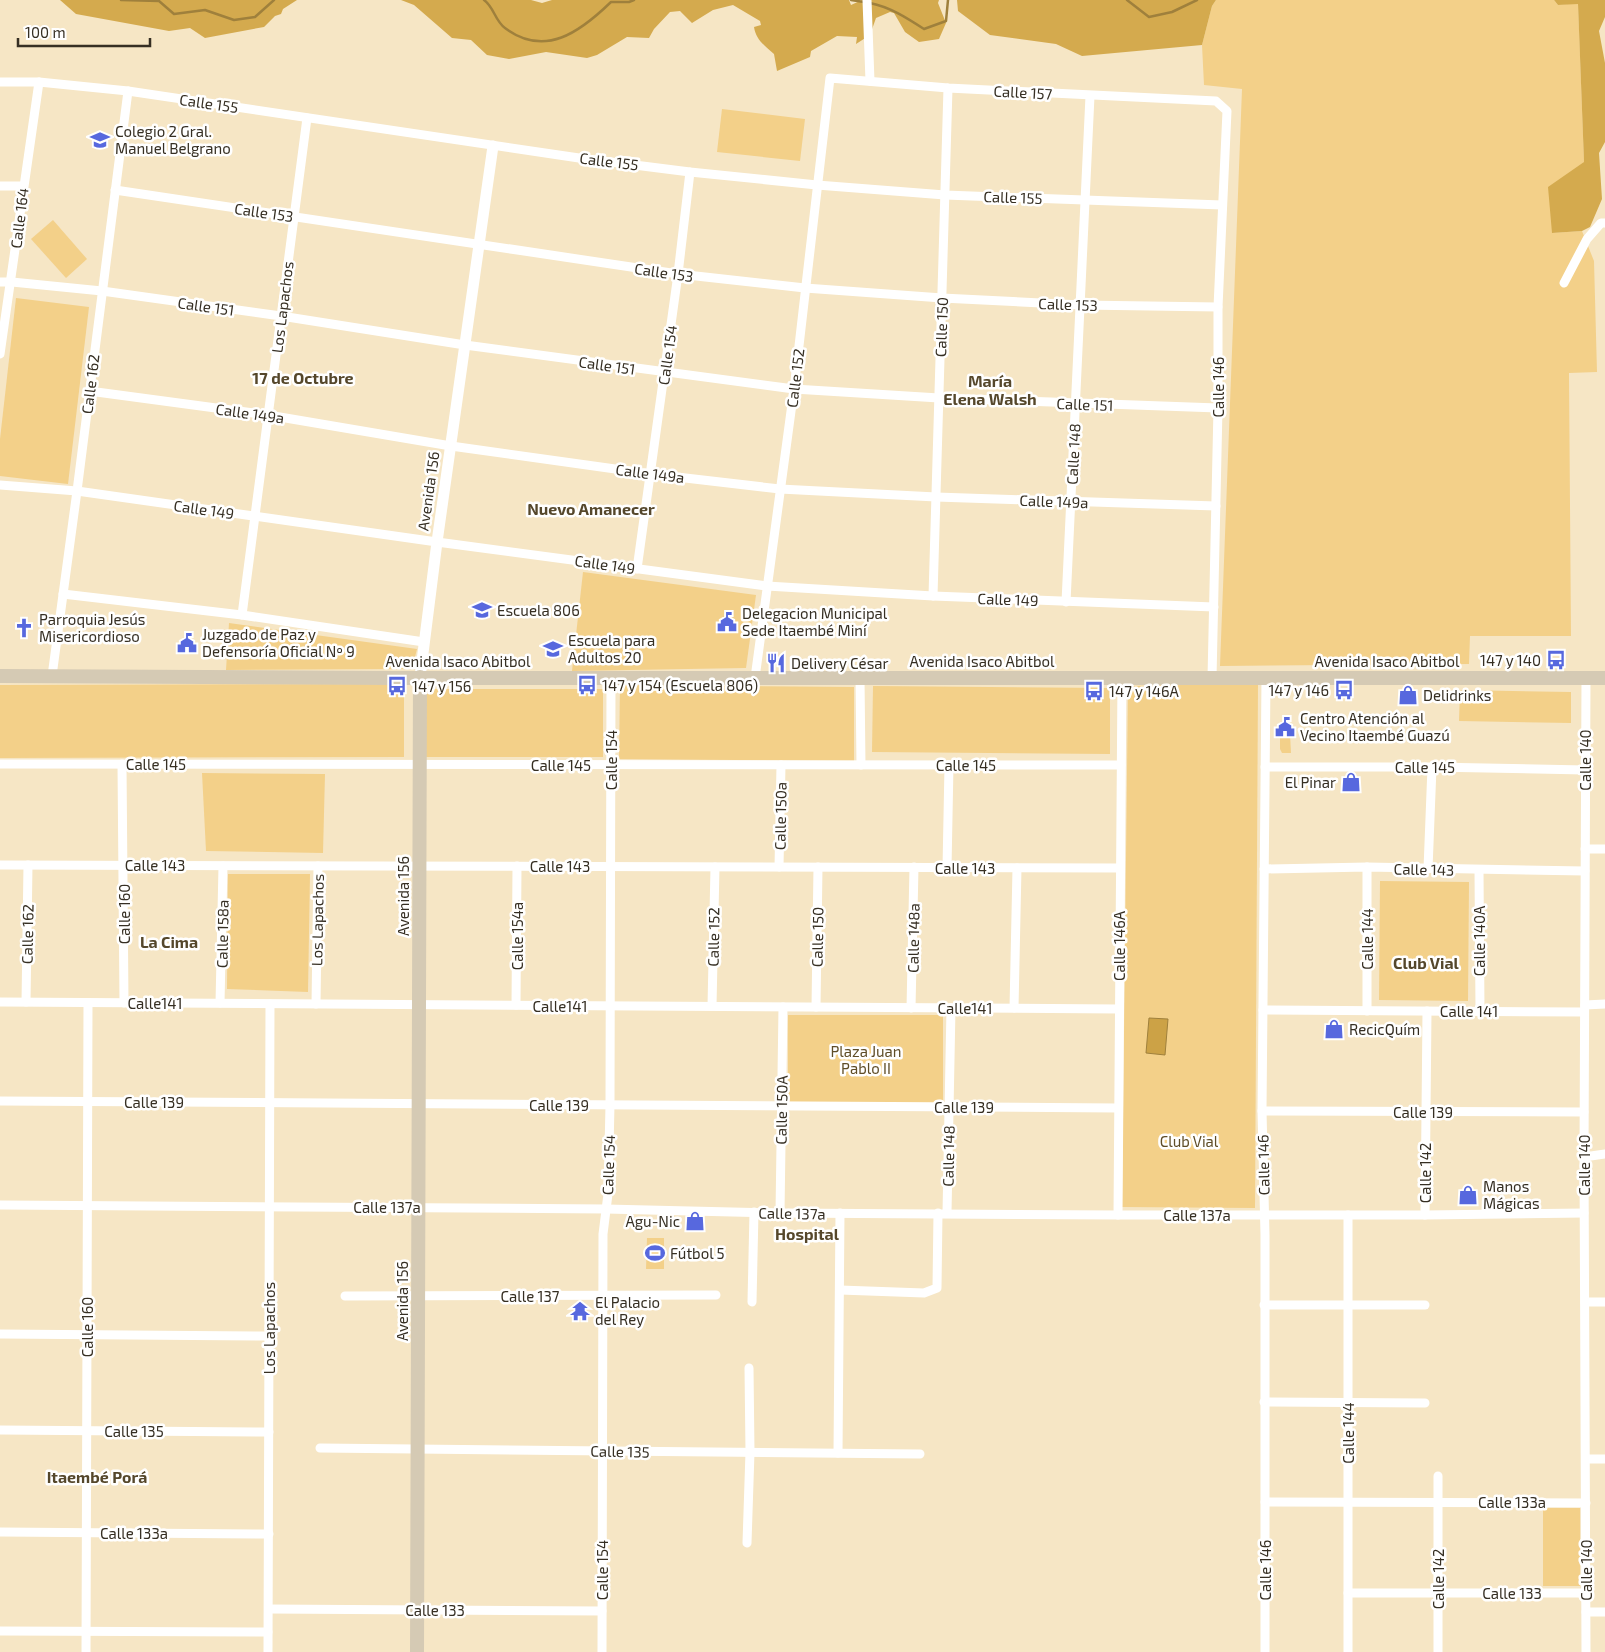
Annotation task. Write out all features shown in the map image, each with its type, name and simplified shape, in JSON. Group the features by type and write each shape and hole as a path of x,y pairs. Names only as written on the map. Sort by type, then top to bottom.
{"main road":[{"name":"Avenida Isaco Abitbol","path":"0,676 1605,678"},
{"name":"Avenida 156","path":"417,1652 420,677"}],"street":[{"path":"867,0 870,81"},
{"name":"Calle 157","path":"830,78 948,88 1216,101"},
{"name":"Calle 152","path":"755,678 794,389 830,78"},
{"name":"Calle 155","path":"0,82 39,82 128,91 493,146 690,172 817,185 945,195 1222,205"},
{"name":"Calle 164","path":"0,354 12,282 23,186 39,82"},
{"name":"Calle 150","path":"933,596 948,88"},
{"name":"Calle 162","path":"52,676 128,91"},
{"name":"Calle 148","path":"1066,602 1090,96"},
{"name":"Calle 146","path":"1212,678 1218,408 1218,307 1226,111 1216,101"},
{"name":"Los Lapachos","path":"242,615 307,118"},
{"name":"Avenida 156","path":"420,677 464,345 493,146"},
{"name":"Calle 154","path":"637,569 678,274 690,172"},
{"path":"0,186 23,186"},
{"name":"Calle 153","path":"115,190 678,274 805,288 942,298 1218,307"},
{"path":"1564,282 1586,239 1601,223 1605,223"},
{"name":"Calle 151","path":"0,282 102,291 281,316 464,345 794,389 939,398 1218,408"},
{"name":"Calle 149a","path":"89,392 268,415 451,446 651,474 780,489 936,497 1216,506"},
{"name":"Calle 149","path":"0,485 77,491 767,586 933,596 1214,607"},
{"path":"63,594 242,615 424,642"},
{"name":"Calle 154","path":"602,1652 603,1234 608,1194 610,1105 611,678"},
{"path":"860,678 862,765"},
{"name":"Calle 146A","path":"1118,1215 1122,678"},
{"name":"Calle 146","path":"1264,1652 1264,1215 1262,1111 1266,678"},
{"name":"Calle 140","path":"1586,678 1584,1008 1586,1652"},
{"name":"Calle 145","path":"0,764 1121,765"},
{"name":"Calle 160","path":"122,764 124,1003"},
{"name":"Calle 150a","path":"779,867 781,765"},
{"path":"947,868 949,765"},
{"name":"Calle 145","path":"1265,767 1432,767 1585,770"},
{"path":"1428,869 1432,767"},
{"path":"1585,849 1605,848"},
{"name":"Calle 143","path":"0,865 1120,868"},
{"name":"Calle 162","path":"26,1002 28,865"},
{"name":"Calle 158a","path":"220,1004 223,866"},
{"name":"Los Lapachos","path":"316,1004 318,866"},
{"name":"Calle 154a","path":"516,1005 517,866"},
{"name":"Calle 152","path":"712,1006 715,867"},
{"name":"Calle 150","path":"816,1007 818,867"},
{"name":"Calle 148a","path":"911,1008 914,867"},
{"name":"Calle 143","path":"1264,869 1368,867 1585,871"},
{"name":"Calle 144","path":"1367,1011 1368,867"},
{"path":"1014,1008 1017,868"},
{"name":"Calle 140A","path":"1479,870 1480,1011"},
{"name":"Calle141","path":"0,1002 1119,1009"},
{"name":"Calle 160","path":"86,1652 88,1003"},
{"name":"Los Lapachos","path":"268,1652 270,1004"},
{"name":"Calle 141","path":"1263,1010 1480,1011 1584,1008 1605,1004"},
{"name":"Calle 150A","path":"780,1213 783,1007"},
{"name":"Calle 148","path":"840,1290 924,1293 937,1288 949,1107 951,1008"},
{"name":"Calle 142","path":"1425,1215 1427,1011"},
{"name":"Calle 139","path":"0,1101 1118,1108"},
{"name":"Calle 139","path":"1262,1111 1584,1112"},
{"path":"1584,1157 1605,1154"},
{"name":"Calle 137a","path":"0,1205 606,1208 780,1213 1118,1215 1584,1213"},
{"path":"752,1302 754,1212"},
{"path":"838,1453 840,1213"},
{"name":"Calle 144","path":"1348,1215 1348,1652"},
{"name":"Calle 137","path":"345,1296 716,1295"},
{"path":"1585,1302 1605,1302"},
{"path":"1264,1305 1425,1305"},
{"path":"0,1334 269,1336"},
{"path":"747,1543 750,1452 749,1368"},
{"path":"1264,1402 1425,1402"},
{"name":"Calle 135","path":"0,1430 269,1432"},
{"name":"Calle 135","path":"320,1448 920,1454"},
{"path":"1586,1459 1605,1459"},
{"name":"Calle 142","path":"1438,1476 1438,1652"},
{"name":"Calle 133a","path":"1264,1502 1586,1503"},
{"name":"Calle 133a","path":"0,1532 269,1534"},
{"name":"Calle 133","path":"1348,1593 1586,1593"},
{"name":"Calle 133","path":"268,1610 602,1611"},
{"path":"1586,1612 1605,1612"},
{"path":"0,1631 268,1632"}],"green space":[{"path":"1216,0 1554,0 1558,5 1578,3 1584,162 1552,233 1582,231 1594,261 1597,372 1569,373 1571,636 1470,636 1469,664 1220,666 1242,89 1204,85 1202,45 1212,6"},
{"path":"722,109 805,119 800,161 717,152"},
{"path":"53,220 87,259 66,278 31,239"},
{"path":"16,298 89,307 68,484 0,476 0,439"},
{"path":"583,572 756,595 746,668 572,671"},
{"path":"229,623 417,649 412,669 226,670"},
{"name":"Club Vial","path":"1258,683 1255,1208 1122,1207 1128,686"},
{"path":"404,684 404,757 0,758 0,685"},
{"path":"620,685 854,687 854,761 619,759"},
{"path":"873,686 1110,688 1110,754 872,752"},
{"path":"425,689 603,689 603,757 425,757"},
{"path":"1460,690 1571,692 1571,723 1459,721"},
{"path":"1280,734 1290,734 1291,753 1282,753 1280,749"},
{"path":"202,773 325,774 323,853 206,851"},
{"path":"228,874 310,874 308,992 227,989"},
{"path":"1380,881 1469,882 1468,1001 1379,1000"},
{"name":"Plaza Juan Pablo II","path":"788,1015 943,1015 943,1104 788,1104"},
{"name":"Fútbol 5","path":"647,1238 664,1238 664,1269 646,1269"},
{"path":"1543,1508 1580,1508 1580,1586 1543,1586"}],"shaded area":[{"path":"60,0 297,0 283,9 281,14 275,16 264,27 205,38 190,28 169,31 76,14"},
{"path":"401,0 531,0 542,3 552,0 849,0 851,5 862,0 939,0 938,3 946,23 939,39 919,42 905,32 894,13 890,12 876,18 870,35 856,44 857,37 837,36 811,51 810,57 777,71 774,54 761,42 755,32 754,27 761,25 760,21 733,5 713,10 692,23 680,11 670,12 654,29 649,38 627,37 597,55 587,58 546,52 509,59 487,55 471,40 452,38 414,5"},
{"path":"957,0 1216,0 1212,6 1202,45 1082,56 1056,44 990,35 958,11"},
{"path":"1554,0 1605,0 1605,17 1599,31 1605,63 1605,142 1599,153 1602,199 1590,227 1582,231 1552,233 1548,187 1584,162 1578,4 1558,5"},
{"path":"1149,1018 1168,1019 1165,1055 1146,1053"}],"waterway":[{"path":"121,0 159,1 174,14 205,10 234,20 255,17 274,0"},
{"path":"484,0 505,28 520,37 534,41 548,41 561,38 587,23 611,2 629,2 634,0"},
{"path":"851,0 864,2"},
{"path":"870,3 891,10 924,29 946,21 948,0"},
{"path":"1127,0 1149,17 1172,12 1197,0"}],"place":[{"name":"Colegio 2 Gral. Manuel Belgrano","path":"100,140"},
{"name":"Escuela 806","path":"482,610"},
{"name":"Delegacion Municipal Sede Itaembé Miní","path":"727,622"},
{"name":"Parroquia Jesús Misericordioso","path":"24,628"},
{"name":"Juzgado de Paz y Defensoría Oficial Nº 9","path":"187,643"},
{"name":"Escuela para Adultos 20","path":"553,649"},
{"name":"147 y 140","path":"1556,660"},
{"name":"Delivery César","path":"776,663"},
{"name":"147 y 154 (Escuela 806)","path":"587,685"},
{"name":"147 y 156","path":"397,686"},
{"name":"147 y 146","path":"1344,690"},
{"name":"147 y 146A","path":"1094,691"},
{"name":"Delidrinks","path":"1408,695"},
{"name":"Centro Atención al Vecino Itaembé Guazú","path":"1285,727"},
{"name":"El Pinar","path":"1351,782"},
{"name":"RecicQuím","path":"1334,1029"},
{"name":"Manos Mágicas","path":"1468,1195"},
{"name":"Agu-Nic","path":"695,1221"},
{"name":"Fútbol 5","path":"655,1253"},
{"name":"El Palacio del Rey","path":"580,1311"}],"district":[{"name":"17 de Octubre","path":"303,377"},
{"name":"María Elena Walsh","path":"990,389"},
{"name":"Nuevo Amanecer","path":"591,508"},
{"name":"La Cima","path":"169,941"},
{"name":"Club Vial","path":"1426,962"},
{"name":"Hospital","path":"807,1233"},
{"name":"Itaembé Porá","path":"97,1476"}]}
